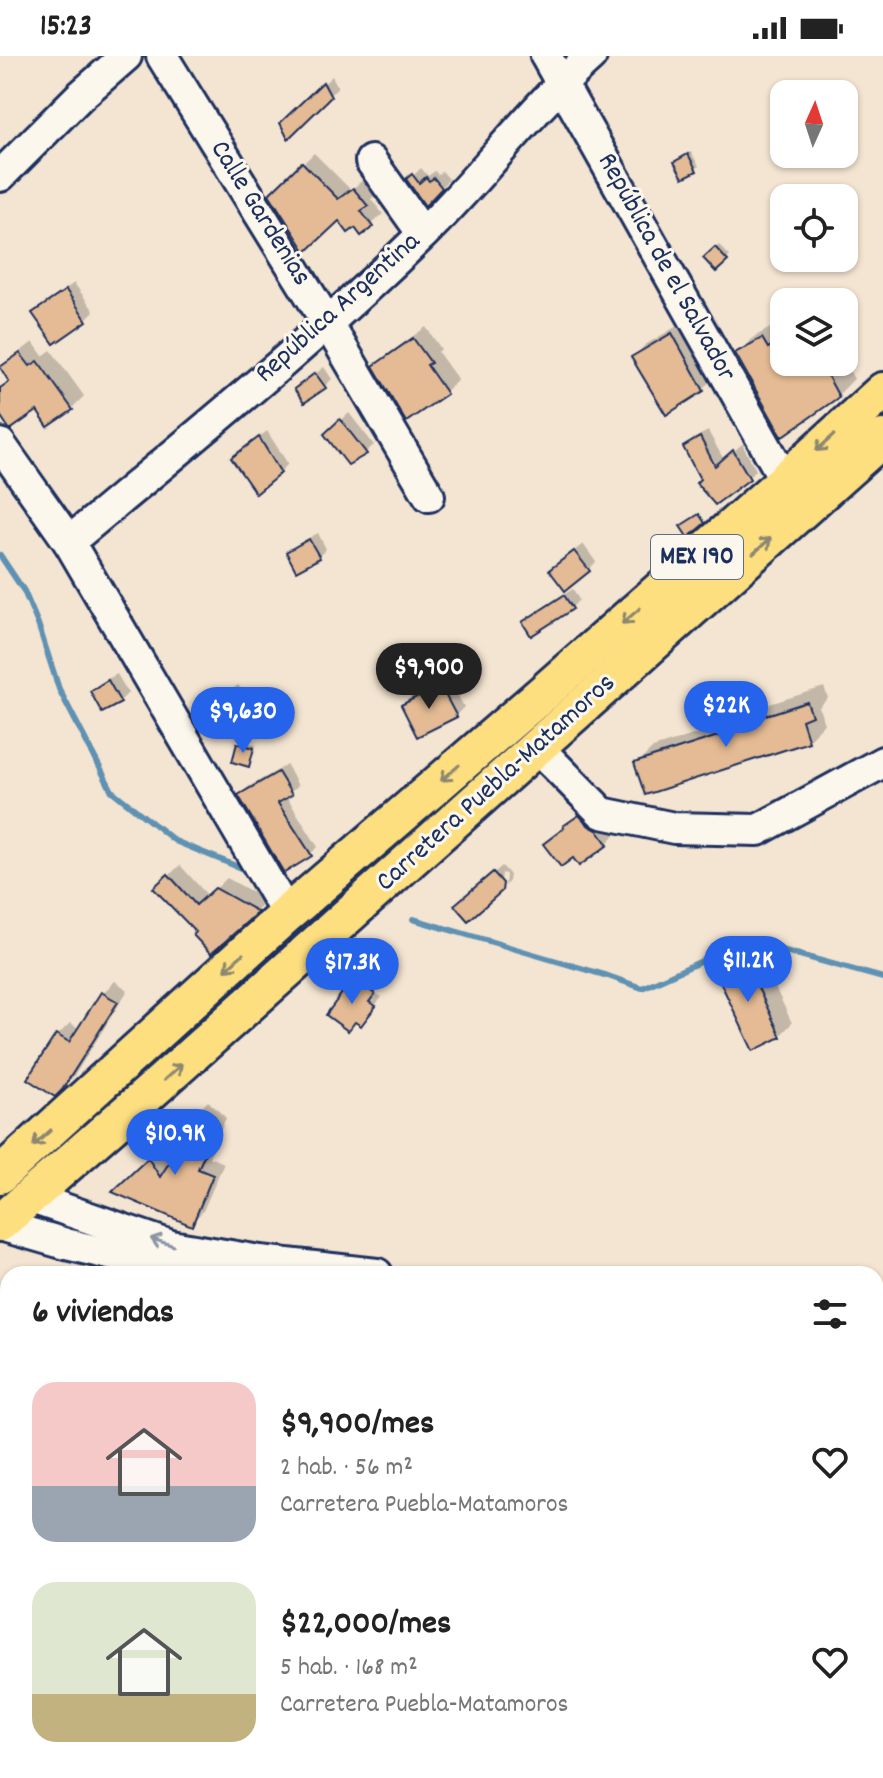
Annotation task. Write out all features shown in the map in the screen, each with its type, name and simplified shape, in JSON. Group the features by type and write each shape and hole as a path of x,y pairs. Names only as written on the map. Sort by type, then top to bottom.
{"main road":[{"name":"Carretera Puebla-Matamoros","path":"0,1175 287,914 553,684 883,391"},
{"name":"Carretera Puebla-Matamoros","path":"0,1224 14,1192 160,1084 883,438"}],"street":[{"path":"0,176 79,97 126,56"},
{"name":"Calle Gardenias","path":"162,56 328,324 429,496"},
{"name":"República de el Salvador","path":"546,56 785,480"},
{"name":"República Argentina","path":"69,542 328,324 423,234 561,83 591,56"},
{"path":"371,161 423,234"},
{"path":"0,444 69,542 287,914"},
{"path":"538,748 602,813 674,828 758,830 883,762"},
{"path":"14,1192 175,1266"},
{"path":"0,1224 305,1266"}],"building":[{"path":"323,82 331,97 288,139 280,123"},
{"path":"688,154 697,171 683,178 674,162"},
{"path":"302,162 338,199 353,188 368,206 361,211 373,227 361,236 355,228 348,233 339,221 306,252 269,194"},
{"path":"412,174 419,183 426,177 429,181 434,178 442,188 425,206 406,179"},
{"path":"715,247 728,261 716,272 703,258"},
{"path":"66,290 87,321 54,344 32,313"},
{"path":"672,333 704,391 666,415 631,357"},
{"path":"413,338 431,363 427,365 447,394 406,422 373,366"},
{"path":"762,338 770,347 770,376 828,376 839,397 782,437 735,353"},
{"path":"20,353 30,366 38,361 73,410 48,427 37,411 10,430 0,415 0,388 9,382 0,367"},
{"path":"315,373 326,388 304,403 294,389"},
{"path":"340,419 367,454 348,465 324,434"},
{"path":"259,437 281,473 256,494 231,458"},
{"path":"700,437 715,466 733,450 750,479 715,505 696,483 700,479 683,447"},
{"path":"699,514 705,523 688,538 680,526"},
{"path":"309,539 320,558 296,571 286,552"},
{"path":"574,551 590,571 565,591 549,570"},
{"path":"564,595 573,609 531,636 522,622"},
{"path":"108,680 121,703 102,713 90,691"},
{"path":"440,685 457,717 417,737 401,705"},
{"path":"230,691 242,707 222,723 209,707"},
{"path":"807,702 812,716 802,720 809,742 645,795 634,763 718,736 717,731"},
{"path":"237,743 254,748 249,767 232,762"},
{"path":"278,772 292,795 278,803 312,856 284,873 238,795"},
{"path":"579,815 597,830 608,845 579,866 573,858 561,867 543,844"},
{"path":"493,872 503,883 502,891 468,921 454,905"},
{"path":"168,874 196,905 215,888 258,912 211,954 193,935 196,932 153,888"},
{"path":"744,958 781,1037 753,1051 715,971"},
{"path":"353,978 375,994 369,1002 376,1006 361,1026 355,1022 348,1031 326,1015"},
{"path":"101,992 118,1002 55,1097 27,1079 56,1034 69,1042"},
{"path":"195,1111 215,1131 198,1169 213,1175 192,1226 112,1192 148,1158 160,1177 186,1136 180,1128"}],"waterway":[{"path":"0,555 24,591 59,689 112,791 175,841 243,869"},
{"path":"413,919 642,988 713,956 767,946 883,978"}]}
